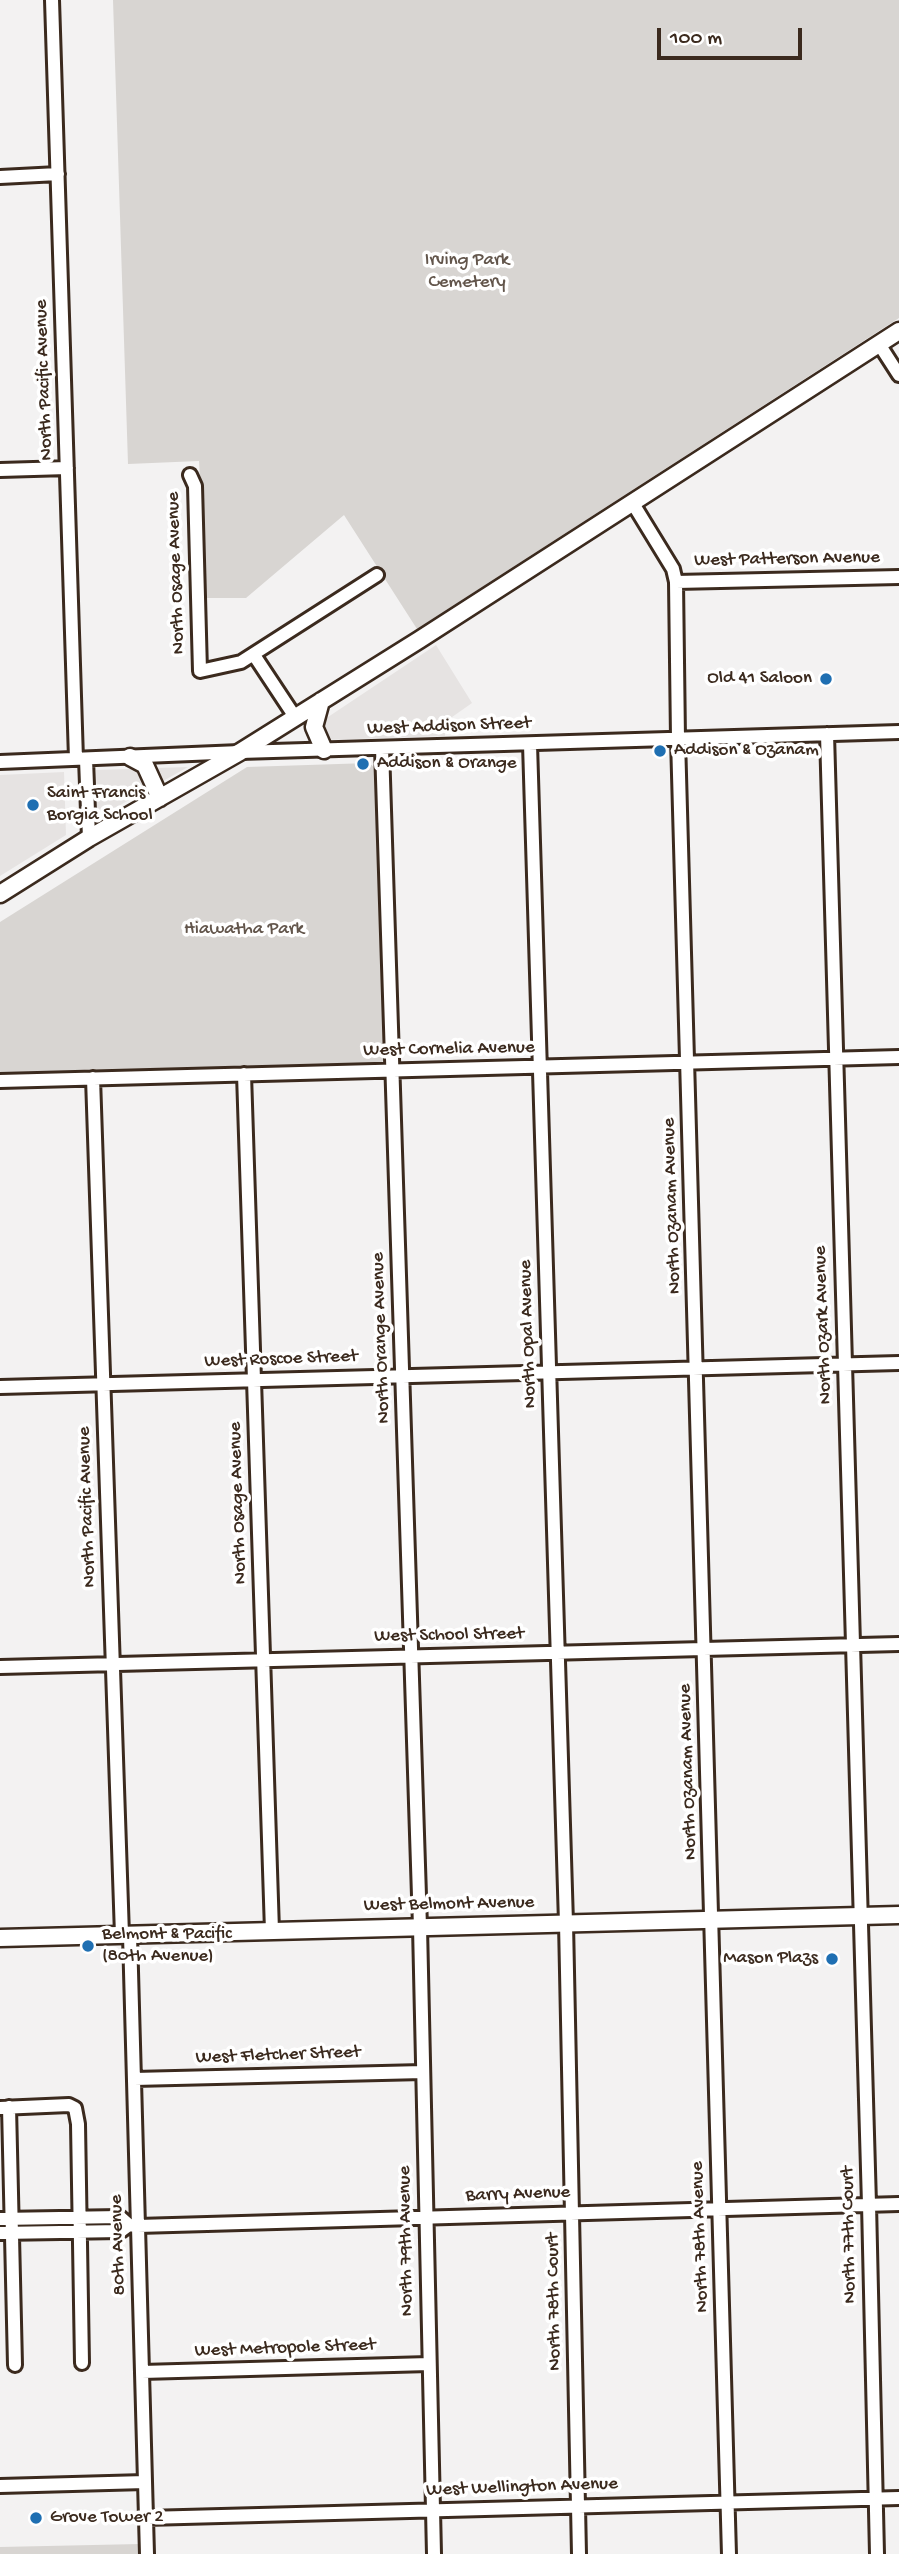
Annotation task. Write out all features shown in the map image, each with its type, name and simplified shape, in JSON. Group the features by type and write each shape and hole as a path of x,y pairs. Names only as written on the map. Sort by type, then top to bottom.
{"main road":[{"path":"0,894 89,838 240,752 899,331"},
{"path":"321,701 314,727 324,750"},
{"path":"130,757 145,765 160,798"},
{"name":"West Belmont Avenue","path":"0,1938 899,1915"}],"street":[{"name":"North Pacific Avenue","path":"52,0 67,468 81,759 89,838"},
{"path":"0,177 58,174"},
{"path":"879,344 899,375"},
{"path":"0,470 67,468"},
{"name":"North Osage Avenue","path":"190,475 195,486 200,671 241,662 254,655"},
{"name":"North Ozanam Avenue","path":"632,502 673,569 676,582 678,739 712,1920"},
{"path":"295,717 254,655 377,575"},
{"name":"West Patterson Avenue","path":"676,582 899,577"},
{"name":"West Addison Street","path":"0,762 899,732"},
{"name":"North Ozark Avenue","path":"827,734 859,1916"},
{"name":"North Opal Avenue","path":"530,744 566,1923"},
{"name":"North Orange Avenue","path":"382,748 420,1927"},
{"name":"West Cornelia Avenue","path":"0,1081 899,1057"},
{"name":"North Osage Avenue","path":"244,1074 272,1931"},
{"name":"North Pacific Avenue","path":"93,1078 113,1664 126,1935"},
{"name":"West Roscoe Street","path":"0,1387 899,1363"},
{"name":"West School Street","path":"0,1667 899,1644"},
{"name":"North 77th Court","path":"859,1916 877,2554"},
{"name":"North 78th Avenue","path":"712,1920 729,2554"},
{"name":"North 78th Court","path":"566,1923 579,2554"},
{"name":"North 79th Avenue","path":"420,1927 434,2554"},
{"name":"80th Avenue","path":"126,1935 134,2080 134,2225 142,2372 147,2554"},
{"name":"West Fletcher Street","path":"134,2080 423,2071"},
{"path":"15,2365 6,2219 4,2108 69,2105 75,2109 78,2124 82,2363"},
{"name":"Barry Avenue","path":"134,2225 899,2204"},
{"path":"6,2219 120,2217 134,2225"},
{"path":"7,2233 121,2231 134,2225"},
{"name":"West Metropole Street","path":"142,2372 429,2364"},
{"path":"0,2486 145,2482"},
{"name":"West Wellington Avenue","path":"146,2518 899,2498"}],"shaded area":[{"path":"436,645 472,703 445,722 445,736 325,740 322,721"},
{"path":"188,767 97,818 96,770"},
{"name":"Saint Francis Borgia School","path":"64,772 66,835 0,876 0,775"}],"green space":[{"name":"Irving Park Cemetery","path":"113,0 899,0 899,318 417,629 344,515 246,598 206,598 199,461 128,464"},
{"name":"Hiawatha Park","path":"369,763 375,768 384,1060 381,1063 0,1074 0,922 247,767"},
{"path":"140,2544 140,2554 0,2554 0,2547"}],"place":[{"name":"Old 41 Saloon","path":"826,679"},
{"name":"Addison & Ozanam","path":"660,751"},
{"name":"Addison & Orange","path":"363,764"},
{"name":"Saint Francis Borgia School","path":"33,805"},
{"name":"Belmont & Pacific (80th Avenue)","path":"88,1946"},
{"name":"Mason Plazs","path":"832,1959"},
{"name":"Grove Tower 2","path":"36,2518"}]}
